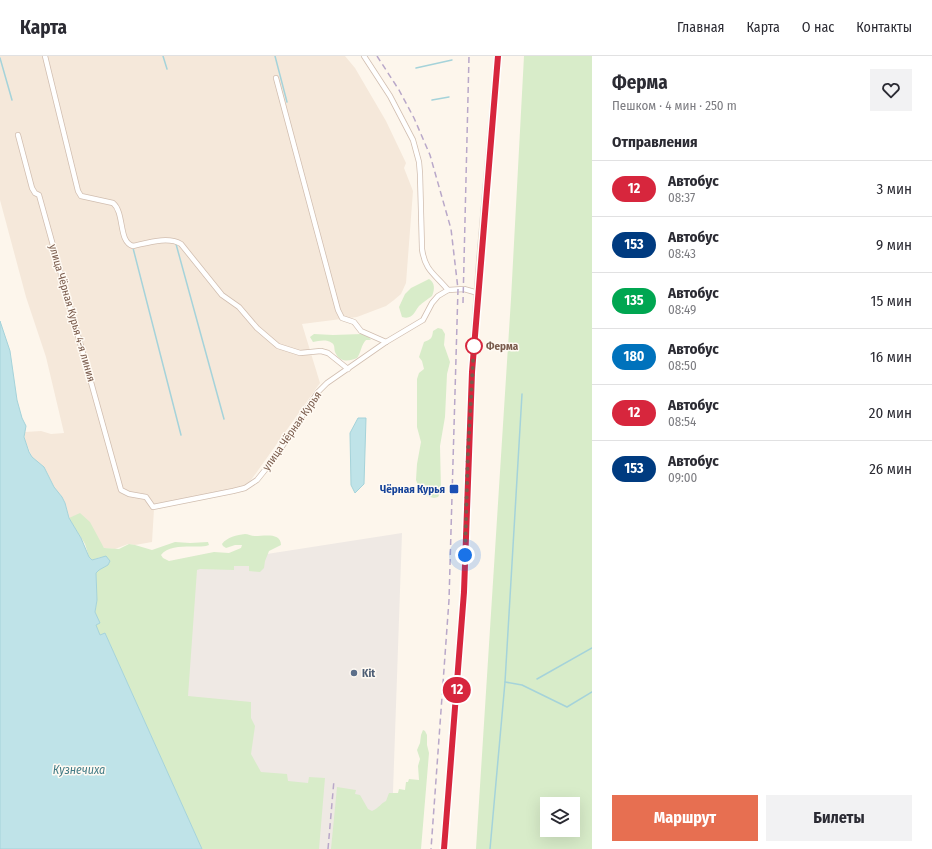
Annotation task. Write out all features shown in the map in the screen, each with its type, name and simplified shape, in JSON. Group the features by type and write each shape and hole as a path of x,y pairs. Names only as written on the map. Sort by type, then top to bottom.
{"main road":[{"path":"444,849 464,592 472,372 498,56"}],"street":[{"path":"46,56 75,177 81,196 112,203 118,207 125,240 130,245 133,246 167,240 181,244 222,295 239,307 257,328 278,346 300,354 321,351 328,353 348,369 386,342 423,320 432,303 438,296 448,290 464,289 478,293"},
{"path":"364,56 390,96 413,140 419,162 422,249 424,260 427,268 448,290"},
{"path":"276,78 338,310 342,318 354,322 361,331 386,342"},
{"name":"улица Чёрная Курья 4-я линия","path":"18,135 32,188 35,193 39,195 121,490 124,493"},
{"name":"улица Чёрная Курья","path":"124,493 146,497 153,507 198,499 245,488 257,480 273,460 318,392 327,383 348,369"}],"shaded area":[{"path":"0,56 345,56 355,68 386,121 406,163 404,168 413,191 406,283 401,294 386,306 357,317 302,324 320,383 244,490 154,509 152,542 135,545 128,544 115,549 104,548 69,518 62,497 54,487 44,467 32,457 25,440 25,432 41,431 51,434 64,433 46,357 26,297 0,200"},
{"path":"402,533 391,849 221,849 112,578"}],"green space":[{"path":"524,56 592,56 592,849 476,849 511,299"},
{"path":"429,279 434,286 432,296 419,306 411,316 406,318 402,317 399,307 405,294 411,288"},
{"path":"438,328 442,329 445,334 444,345 450,362 447,374 445,417 440,446 441,491 438,497 434,498 426,496 419,488 416,480 421,442 417,427 417,379 419,373 424,369 422,361 419,357 424,342 431,338 433,331"},
{"path":"314,334 362,334 368,336 371,340 366,340 364,342 357,358 344,360 339,358 332,343 325,341 313,342 310,337"},
{"path":"80,513 90,522 104,548 119,549 129,544 152,550 175,542 208,542 209,545 206,546 176,547 165,551 161,555 169,561 214,552 229,553 241,548 242,545 235,545 226,548 222,544 229,538 239,535 275,536 278,538 281,545 269,551 264,568 260,572 249,571 249,566 234,566 234,570 197,570 188,696 251,702 251,718 255,726 251,754 261,772 287,774 288,781 308,783 309,777 325,778 319,849 202,849 105,633 100,635 96,625 100,623 95,612 97,600 96,573 108,565 110,561 101,557 92,560 89,557 85,544 69,518"},
{"path":"423,730 427,735 429,753 421,849 331,849 337,787 356,790 355,794 360,795 368,809 372,811 386,801 389,793 398,793 399,789 405,790 406,782 408,782 409,779 419,780 418,766 420,759 417,750"}],"water":[{"name":"Кузнечиха","path":"0,321 10,351 17,400 26,426 24,437 29,452 32,457 44,467 54,487 62,497 69,518 81,538 89,557 92,560 106,556 110,561 108,565 96,573 97,600 95,612 100,623 96,625 100,635 105,633 202,849 0,849"},
{"path":"358,418 366,418 364,484 355,493 351,485 350,433"}],"waterway":[{"path":"163,56 167,69"},
{"path":"275,56 287,102"},
{"path":"0,58 12,100"},
{"path":"416,68 452,60"},
{"path":"432,100 449,97"},
{"path":"176,244 224,419"},
{"path":"133,248 181,435"},
{"path":"490,849 505,682 522,394"},
{"path":"537,679 592,648"},
{"path":"505,682 522,685 567,707 592,692"}],"railway":[{"path":"377,56 399,90 414,118 430,155 451,229 458,289 449,600 431,849"},
{"path":"463,303 469,56"},
{"path":"328,849 334,780"}],"bus line":[{"name":"12","path":"444,849 464,592 472,372 498,56"}],"place":[{"name":"Ферма","path":"474,346"},
{"name":"Чёрная Курья","path":"454,489"},
{"name":"Kit","path":"354,673"}],"route":[{"path":"465,555 468,452 474,344 474,346"}]}
